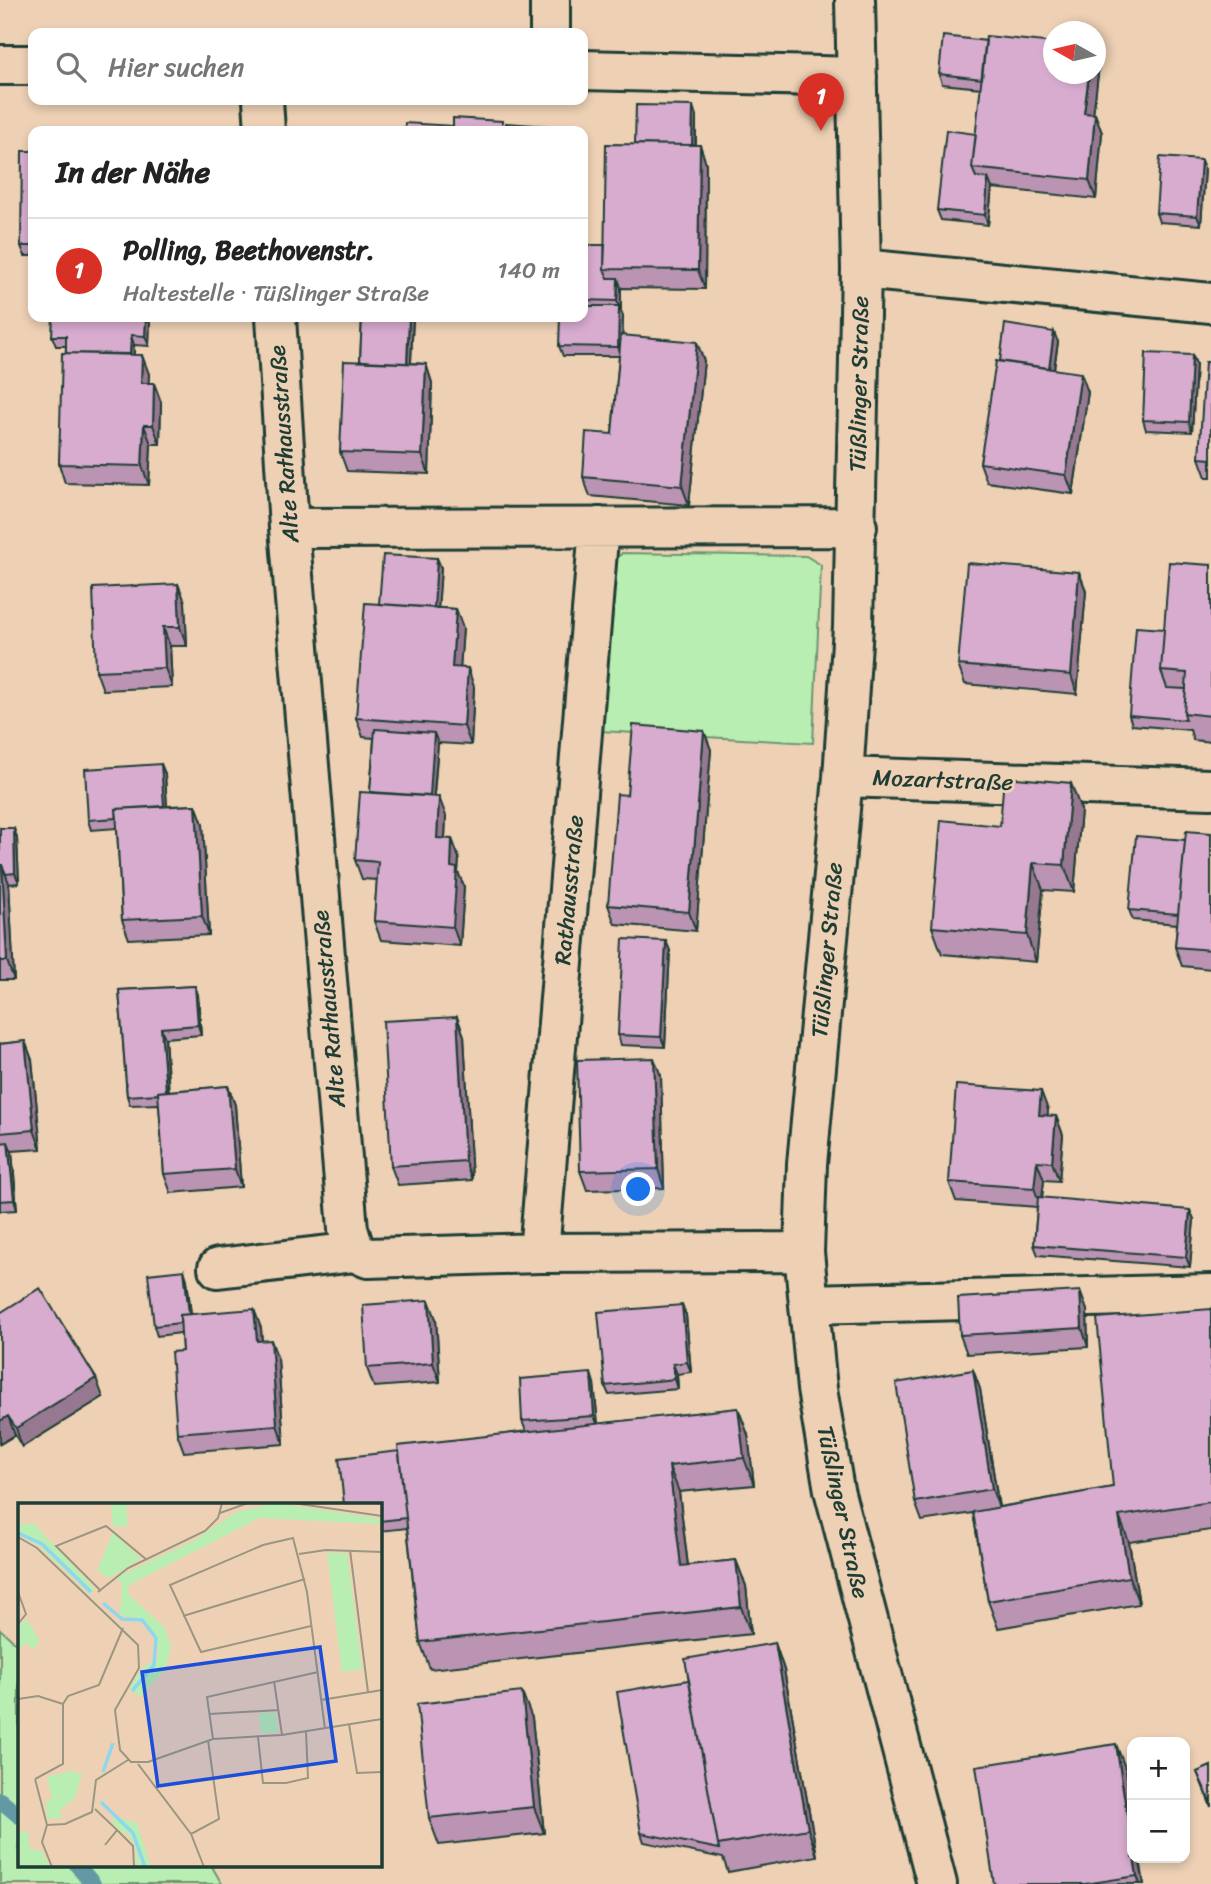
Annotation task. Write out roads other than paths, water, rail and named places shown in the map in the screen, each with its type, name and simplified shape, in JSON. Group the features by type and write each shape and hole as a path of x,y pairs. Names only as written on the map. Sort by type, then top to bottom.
{"street":[{"path":"550,0 550,28"},
{"name":"Tüßlinger Straße","path":"855,0 861,269 857,527 843,777 807,1164 804,1252 817,1389 834,1490 937,1884"},
{"path":"0,65 28,65"},
{"path":"588,70 858,77"},
{"path":"263,105 265,126"},
{"path":"861,269 1211,303"},
{"name":"Alte Rathausstraße","path":"276,322 289,528 348,1229 355,1252"},
{"name":"Rathausstraße","path":"539,1253 599,527"},
{"path":"289,528 857,527"},
{"name":"Mozartstraße","path":"843,777 1211,789"},
{"path":"218,1268 355,1252 368,1258 539,1253 804,1252"},
{"path":"809,1304 1211,1294"}],"waterway":[{"path":"0,1800 18,1815"},
{"path":"79,1867 93,1884"}],"place":[{"name":"Polling, Beethovenstr.","path":"821,131"}]}
